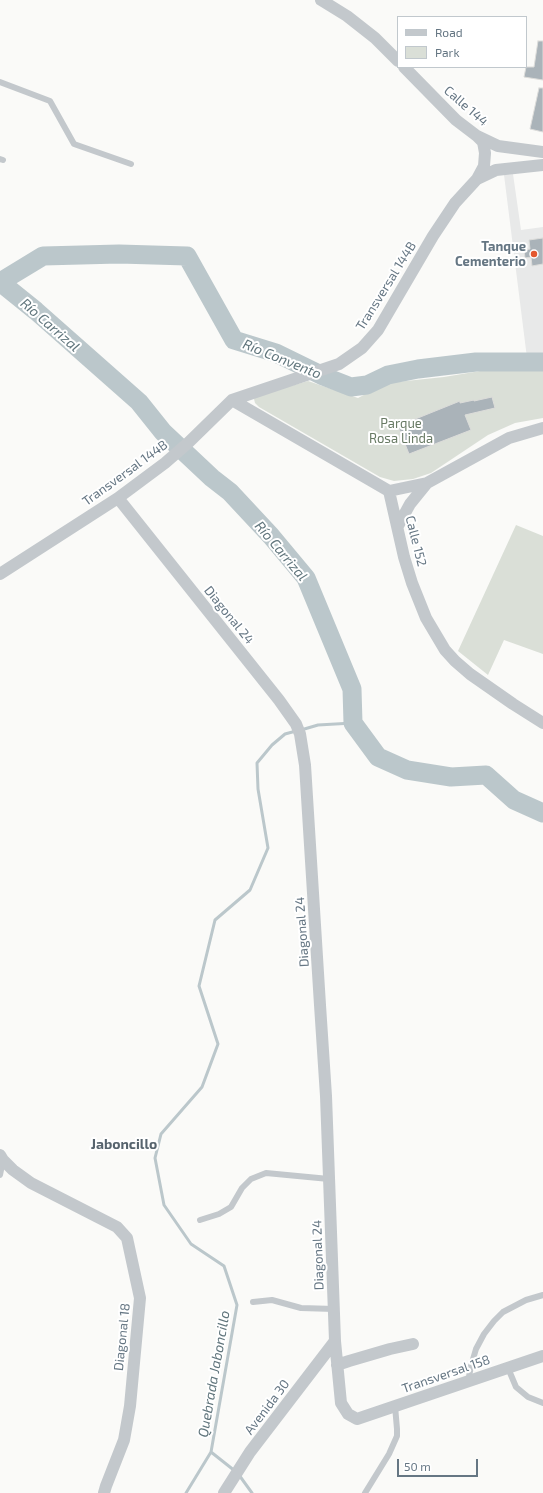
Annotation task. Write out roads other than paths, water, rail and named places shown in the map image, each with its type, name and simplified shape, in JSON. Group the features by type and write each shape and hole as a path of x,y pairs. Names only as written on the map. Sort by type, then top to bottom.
{"street":[{"path":"321,0 347,16 370,34 397,60"},
{"name":"Calle 144","path":"405,68 456,120 477,136 498,146 543,152"},
{"path":"477,136 482,142 485,153 484,166 477,179"},
{"name":"Transversal 144B","path":"0,574 118,498 165,463 232,400 339,364 362,348 378,330 433,236 455,203 477,179 496,170 543,165"},
{"path":"232,400 390,491 427,483 509,438 543,428"},
{"path":"398,526 410,504 427,483"},
{"name":"Calle 152","path":"390,491 404,557 426,618 445,650 455,662 470,674 543,723"},
{"name":"Diagonal 24","path":"118,498 279,700 296,724 300,734 305,765 326,1096 337,1366 341,1404 348,1414 357,1418"},
{"name":"Diagonal 18","path":"2,1158 13,1170 31,1183 117,1227 127,1238 140,1298 130,1406 124,1440 104,1493"},
{"name":"Avenida 30","path":"224,1493 250,1452 335,1341"},
{"path":"337,1366 349,1360 413,1344"},
{"name":"Transversal 158","path":"357,1418 543,1356"}],"lane":[{"path":"0,82 50,101 74,144 131,164"},
{"path":"0,1175 2,1158"},
{"path":"200,1220 219,1214 232,1207 242,1188 251,1179 266,1173 329,1179"},
{"path":"468,1382 476,1349 484,1334 494,1321 504,1312 526,1300 543,1295"},
{"path":"253,1302 272,1300 301,1308 334,1309"},
{"path":"508,1368 516,1388 528,1397 543,1403"},
{"path":"365,1493 389,1454 396,1436 397,1429 395,1406"}],"waterway":[{"name":"Río Carrizal","path":"543,362 476,362 418,369 388,375 367,385 351,387 323,376 276,353 234,340 187,256 119,254 43,256 0,282 36,311 139,402 163,432 212,478 230,492 271,536 306,578 352,689 353,723 378,757 407,770 451,777 486,775 514,800 543,813"},
{"name":"Quebrada Jaboncillo","path":"301,730 318,725 353,723"},
{"name":"Quebrada Jaboncillo","path":"186,1493 211,1452 237,1305 224,1266 191,1244 164,1205 155,1158 161,1134 202,1087 218,1044 199,986 215,920 250,890 268,848 258,789 257,763 272,745 285,734 296,731"},
{"name":"Quebrada Jaboncillo","path":"211,1452 235,1471"},
{"name":"Quebrada Jaboncillo","path":"239,1475 252,1493"}],"place":[{"name":"Tanque Cementerio","path":"534,254"}],"district":[{"name":"Jaboncillo","path":"124,1144"}],"water label":[{"name":"Río Convento","path":"282,359"}],"park label":[{"name":"Parque Rosa Linda","path":"401,432"}]}
